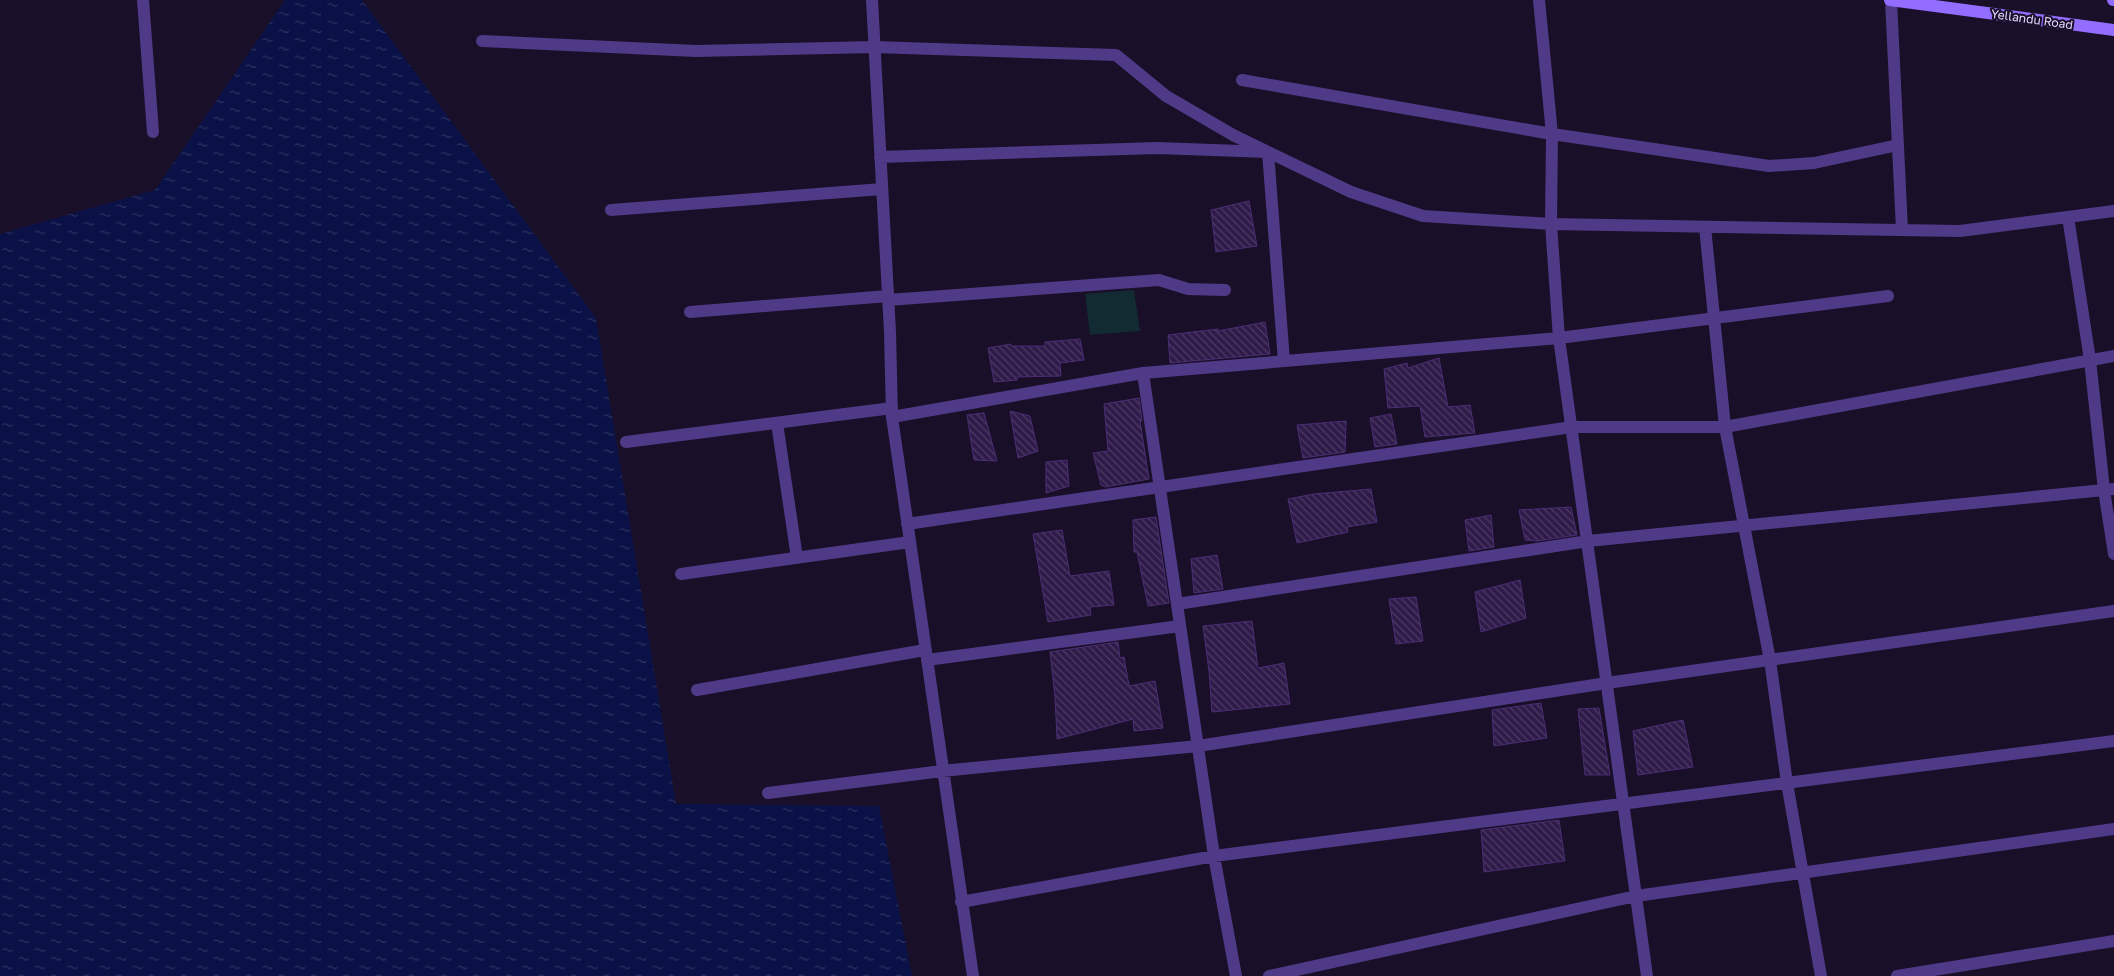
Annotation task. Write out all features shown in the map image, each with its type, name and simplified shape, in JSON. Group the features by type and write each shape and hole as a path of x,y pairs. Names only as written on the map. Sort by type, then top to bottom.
{"main road":[{"name":"Yellandu Road","path":"1890,0 2114,30"}],"street":[{"path":"143,0 153,132"},
{"path":"872,0 888,298 892,413 973,976"},
{"path":"1539,0 1552,134 1551,224 1559,338 1647,976"},
{"path":"1890,0 1902,230"},
{"path":"482,41 696,51 874,47 1116,55 1166,96 1233,135 1352,192 1423,216 1551,224 1960,231 2114,211"},
{"path":"1242,80 1552,134 1769,166 1814,163 1898,145"},
{"path":"880,157 1157,148 1268,152"},
{"path":"1268,152 1284,361"},
{"path":"611,210 882,190"},
{"path":"2068,217 2109,490 2114,554"},
{"path":"1705,227 1725,427 1770,660 1787,783 1821,976"},
{"path":"690,312 1159,280 1188,289 1225,290"},
{"path":"626,442 777,423 892,413 1143,373 1559,338 1888,296"},
{"path":"907,524 1572,427 1725,427 2114,356"},
{"path":"1143,373 1214,856 1236,976"},
{"path":"777,423 797,558"},
{"path":"1177,604 1588,541 2109,490"},
{"path":"681,574 910,542"},
{"path":"768,793 942,771 1198,746 1607,683 2114,611"},
{"path":"698,690 926,655 1180,626"},
{"path":"961,902 1214,856 2114,741"},
{"path":"1269,976 1636,896 2114,829"},
{"path":"1897,976 2114,941"}],"shaded area":[{"path":"1134,290 1140,331 1090,335 1085,294"}],"water":[{"path":"285,0 362,0 596,318 676,804 879,806 912,976 0,976 0,234 155,190"}],"building":[{"path":"1249,201 1257,246 1216,252 1211,210"},
{"path":"1265,322 1270,354 1170,363 1168,335 1218,329 1218,331"},
{"path":"1080,339 1084,360 1060,363 1061,376 1017,377 1017,380 994,382 988,348 1011,344 1011,346 1045,346 1045,342"},
{"path":"1439,358 1448,407 1470,405 1475,433 1425,437 1420,406 1388,408 1384,369 1407,363 1408,368"},
{"path":"1139,398 1142,421 1140,421 1149,479 1105,487 1101,485 1093,453 1108,451 1104,404"},
{"path":"1010,411 1030,416 1038,451 1018,458"},
{"path":"984,413 997,461 974,460 967,415"},
{"path":"1391,414 1397,444 1375,447 1370,418"},
{"path":"1346,421 1345,452 1303,458 1297,425"},
{"path":"1067,460 1069,486 1046,493 1046,462"},
{"path":"1371,489 1377,522 1347,527 1348,532 1297,543 1288,499 1314,494"},
{"path":"1571,507 1577,535 1537,541 1525,540 1519,510"},
{"path":"1491,515 1494,547 1469,551 1465,520"},
{"path":"1156,517 1169,603 1148,606 1137,552 1134,552 1133,520"},
{"path":"1062,530 1070,576 1109,571 1114,605 1090,607 1091,615 1048,622 1033,534"},
{"path":"1217,555 1223,589 1194,593 1191,559"},
{"path":"1520,580 1526,618 1481,632 1475,592"},
{"path":"1416,597 1423,641 1396,644 1389,599"},
{"path":"1252,621 1258,668 1284,663 1290,704 1212,712 1203,626"},
{"path":"1118,642 1120,658 1124,657 1129,686 1155,681 1163,728 1134,731 1133,719 1057,739 1050,652"},
{"path":"1541,703 1547,738 1494,746 1492,710"},
{"path":"1599,708 1610,775 1585,775 1578,709"},
{"path":"1683,720 1693,767 1638,775 1633,731"},
{"path":"1559,820 1565,861 1484,872 1481,830"}]}
